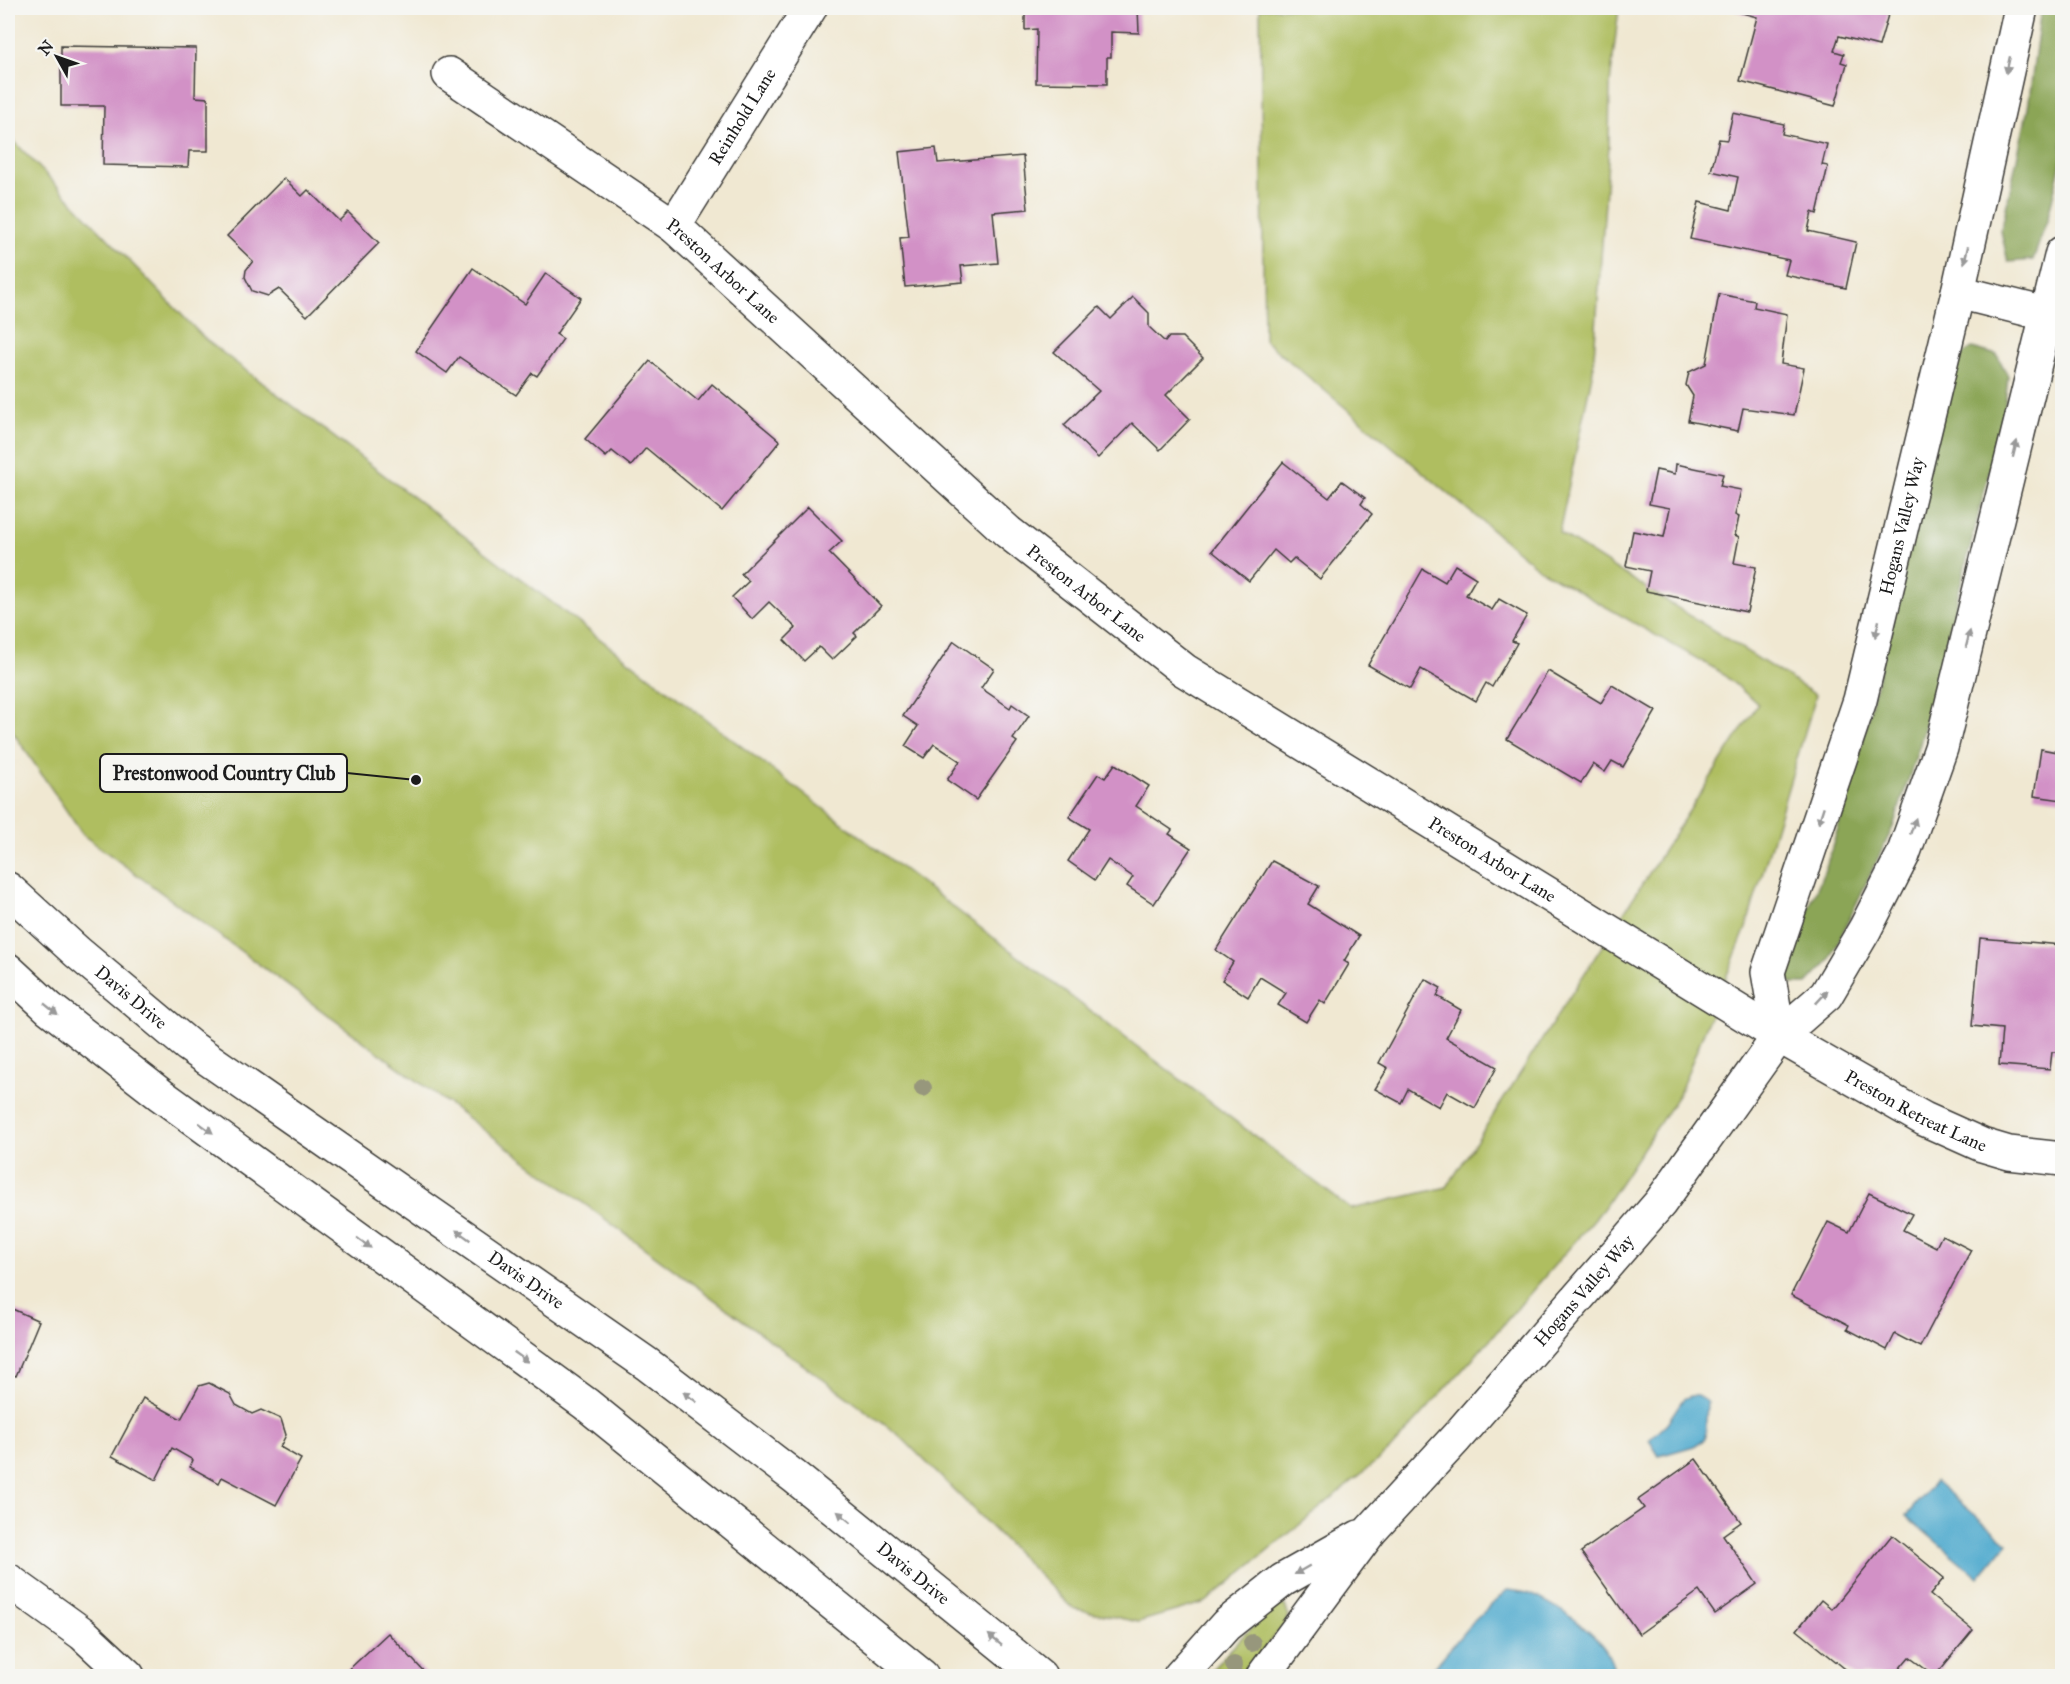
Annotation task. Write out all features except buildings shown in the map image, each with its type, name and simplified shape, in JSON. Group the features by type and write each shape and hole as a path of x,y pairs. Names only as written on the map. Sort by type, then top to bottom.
{"street":[{"name":"Reinhold Lane","path":"674,226 810,8"},
{"name":"Hogans Valley Way","path":"1779,1036 1768,972 1860,700 1958,292 2021,8"},
{"name":"Preston Arbor Lane","path":"449,74 674,226 1008,532 1184,670 1779,1036"},
{"name":"Hogans Valley Way","path":"1263,1677 1371,1530 1456,1438 1660,1203 1779,1036 1826,995 1865,929 1903,855 1941,748 2055,317 2062,253"},
{"path":"1958,292 2055,317"},
{"name":"Davis Drive","path":"8,889 77,952 188,1045 646,1364 796,1478 1040,1677"},
{"path":"8,970 49,1008 161,1095 586,1404 922,1677"},
{"name":"Preston Retreat Lane","path":"1779,1036 1924,1119 1982,1145 2010,1154 2062,1159"},
{"name":"Hogans Valley Way","path":"1180,1677 1226,1625 1283,1581 1371,1530"},
{"path":"8,1580 83,1634 128,1677"}],"green space":[{"path":"1260,8 1619,8 1610,84 1609,146 1593,370 1559,533 1816,695 1746,928 1679,1094 1603,1209 1502,1326 1390,1450 1206,1602 1138,1622 1072,1608 900,1436 83,835 8,725 8,135 206,340 1351,1209 1447,1187 1758,704 1719,671 1539,569 1264,340"},
{"path":"2041,8 2062,8 2062,159 2047,221 2033,260 2008,262 2001,231 2028,108"},
{"path":"1972,348 1997,355 2008,376 2004,414 1920,744 1893,827 1829,961 1807,984 1792,984 1785,978 1789,955 1826,867 1856,769 1954,360"},
{"path":"1272,1605 1285,1605 1288,1614 1286,1623 1241,1676 1206,1676"}],"water":[{"path":"1698,1396 1707,1402 1705,1439 1694,1446 1659,1456 1649,1440 1667,1423 1683,1399"},
{"path":"1935,1481 2008,1543 1979,1578 1906,1516"},
{"path":"1507,1590 1524,1592 1541,1599 1584,1627 1606,1652 1612,1664 1613,1676 1427,1676 1469,1626"}],"place":[{"name":"Prestonwood Country Club","path":"416,780"}]}
